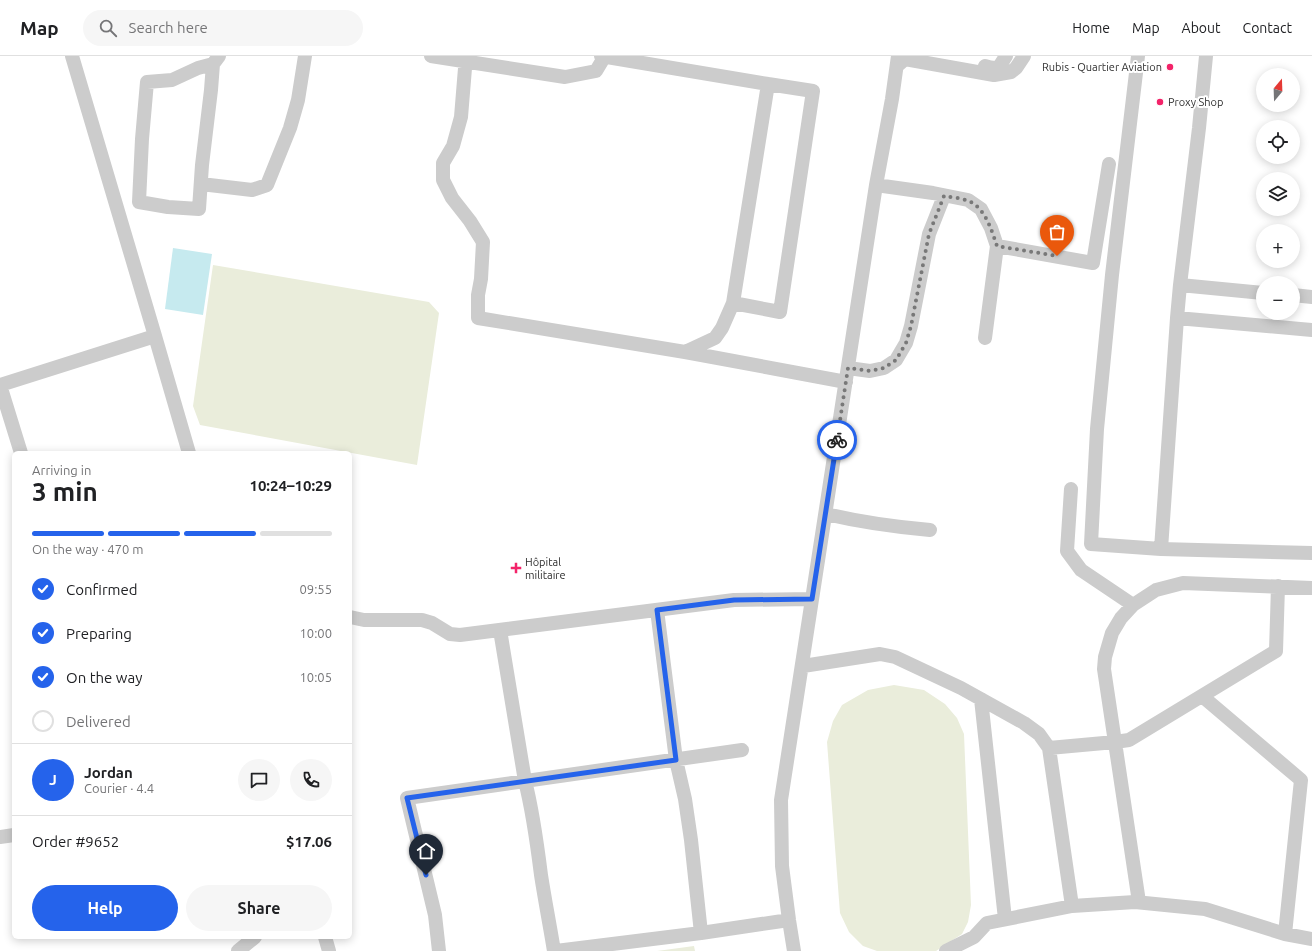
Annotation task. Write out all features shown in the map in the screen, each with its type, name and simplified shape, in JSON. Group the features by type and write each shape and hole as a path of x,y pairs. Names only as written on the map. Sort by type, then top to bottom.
{"street":[{"path":"72,56 188,451"},
{"path":"201,184 252,190 267,186 290,128 298,100 305,56"},
{"path":"431,56 466,59 566,77 596,71 604,56 813,91 780,312 733,303"},
{"path":"931,56 992,68 999,67 1006,56"},
{"path":"794,951 782,866 781,800 803,666 876,185 898,59 994,75 1011,72 1016,68 1024,56"},
{"path":"1138,56 1113,268 1097,429 1090,544 1161,549 1312,553"},
{"path":"1161,549 1180,285 1206,56"},
{"path":"466,59 461,117 453,146 443,163 442,180 452,198 470,221 483,242 481,279 478,295 478,318 686,352 847,375 884,368 896,360 906,343 911,326 929,234 944,196"},
{"path":"216,60 199,209 168,207 139,202 147,82 172,80 216,60"},
{"path":"686,352 715,338 722,328 733,303 768,84"},
{"path":"997,246 1093,262 1110,164"},
{"path":"876,185 968,200 981,209 991,228 997,246 985,338"},
{"path":"1180,285 1256,292"},
{"path":"1300,296 1312,297"},
{"path":"1177,318 1312,330"},
{"path":"20,451 0,385 155,336"},
{"path":"1071,489 1067,551 1082,570 1133,605"},
{"path":"826,514 866,522 930,530"},
{"path":"1139,902 1104,669 1105,657 1112,633 1121,618 1133,605 1156,590 1183,583 1312,588"},
{"path":"1049,748 1129,740 1276,651 1278,586"},
{"path":"352,617 364,620 422,620 432,623 450,634 460,635 734,600 812,599"},
{"path":"657,610 676,760 686,806 701,933"},
{"path":"500,630 555,951 701,933 789,920"},
{"path":"803,666 880,654 895,657 948,681 1024,723 1039,734 1049,748 1072,906"},
{"path":"1202,696 1306,779 1285,934"},
{"path":"981,699 1005,919"},
{"path":"439,951 435,915 407,798 742,750"},
{"path":"0,838 12,836"},
{"path":"946,951 975,944 987,922 1072,906 1139,902 1205,909 1285,934 1312,939"},
{"path":"326,939 329,951"}],"green space":[{"path":"213,265 429,302 439,313 417,465 352,453 352,451 341,451 200,425 193,406"},
{"path":"894,685 924,690 945,704 957,718 964,734 971,905 968,922 962,934 936,951 877,951 863,946 849,932 840,913 827,742 833,721 842,705 868,690"},
{"path":"694,946 695,951 657,951"}],"water":[{"path":"173,248 212,254 203,315 165,309"}],"way so far":[{"path":"837,440 848,368 870,371 884,368 896,360 906,343 911,326 929,234 944,196 968,200 981,209 991,228 997,246 1057,256"}],"place":[{"name":"Rubis - Quartier Aviation","path":"1170,67"},
{"name":"Proxy Shop","path":"1160,102"},
{"name":"Hôpital militaire","path":"516,568"}],"route":[{"path":"426,875 407,798 676,760 657,610 734,600 812,599 837,440"}]}
